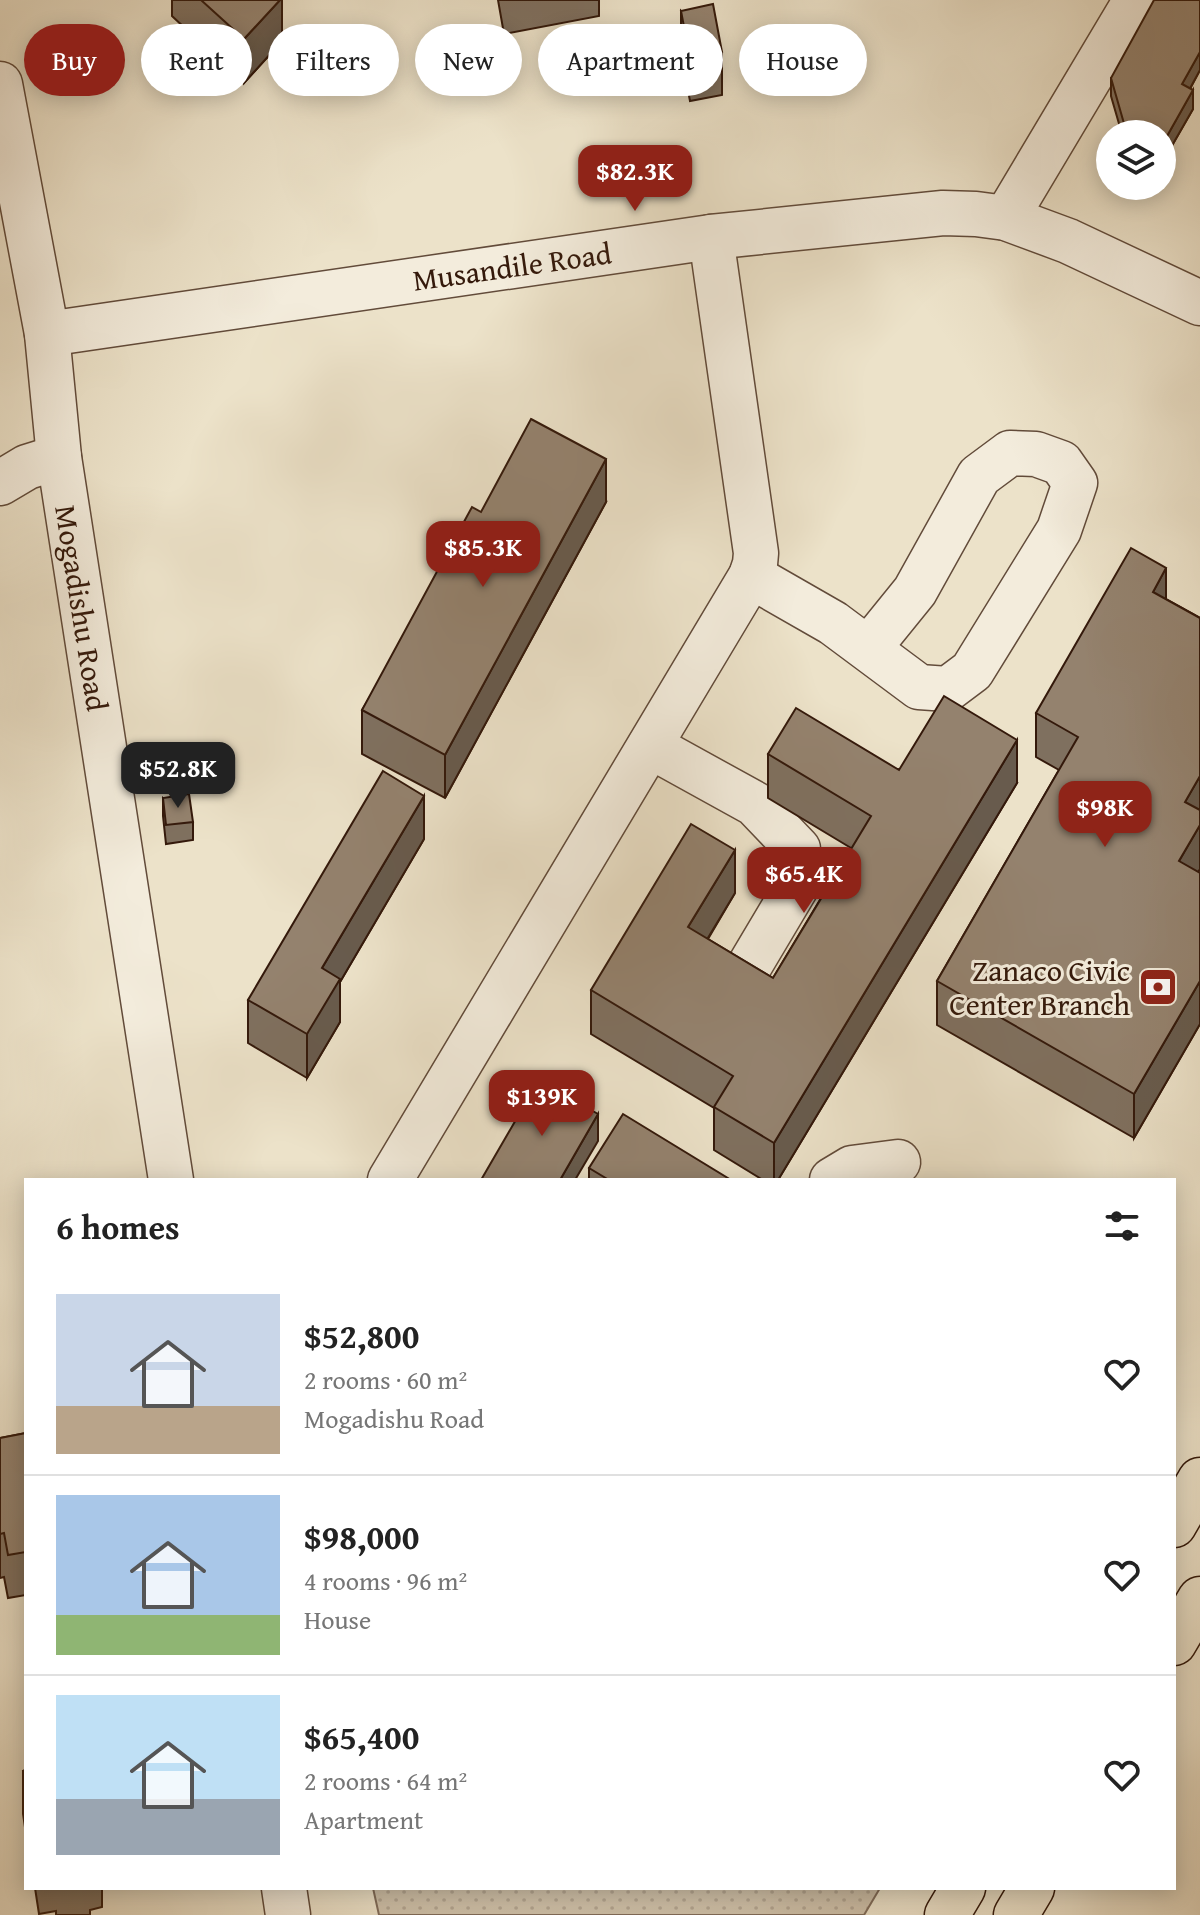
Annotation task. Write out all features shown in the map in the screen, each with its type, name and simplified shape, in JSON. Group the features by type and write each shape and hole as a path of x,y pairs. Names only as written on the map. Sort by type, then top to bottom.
{"main road":[{"path":"1176,1522 1200,1480"},
{"path":"1176,1640 1200,1599"},
{"path":"947,1915 962,1890"},
{"path":"1016,1915 1031,1890"}],"street":[{"path":"1006,218 1136,0"},
{"name":"Mogadishu Road","path":"0,84 47,334 59,457 171,1178"},
{"name":"Musandile Road","path":"47,334 711,237 943,213 1006,218 1068,241 1200,303"},
{"path":"391,1178 751,576 756,553 711,237"},
{"path":"751,576 833,623 919,687 948,689 972,671 1059,530 1075,483 1061,463 1036,454 1010,453 979,476 915,591 868,649"},
{"path":"0,483 27,467 59,457"},
{"path":"650,746 755,804 798,849 798,884 738,985"},
{"path":"835,1178 852,1168 898,1162"},
{"path":"284,1890 288,1915"}],"shaded area":[{"path":"373,1890 879,1890 864,1915 379,1915"}],"building":[{"path":"201,0 280,0 252,30 252,24 227,24"},
{"path":"1154,0 1200,0 1200,52 1182,84 1193,90 1176,120 1123,120 1111,78"},
{"path":"713,4 717,24 683,24 681,11"},
{"path":"531,419 606,459 445,755 362,710 472,507 481,512"},
{"path":"1131,548 1166,568 1153,592 1200,618 1200,776 1185,802 1200,810 1200,825 1179,861 1200,873 1200,981 1134,1094 937,981 1078,737 1036,713"},
{"path":"944,696 1017,740 774,1143 714,1107 733,1076 591,990 691,824 735,850 688,927 773,978 871,816 768,754 796,708 899,770"},
{"path":"383,771 424,796 322,968 340,979 307,1034 248,1000"},
{"path":"189,794 193,822 166,825 163,798"},
{"path":"539,1080 598,1114 561,1178 482,1178"},
{"path":"623,1114 728,1178 606,1178 589,1168"},
{"path":"24,1433 24,1552 8,1555 4,1533 0,1534 0,1438"}],"place":[{"name":"Zanaco Civic Center Branch","path":"1158,987"}]}
